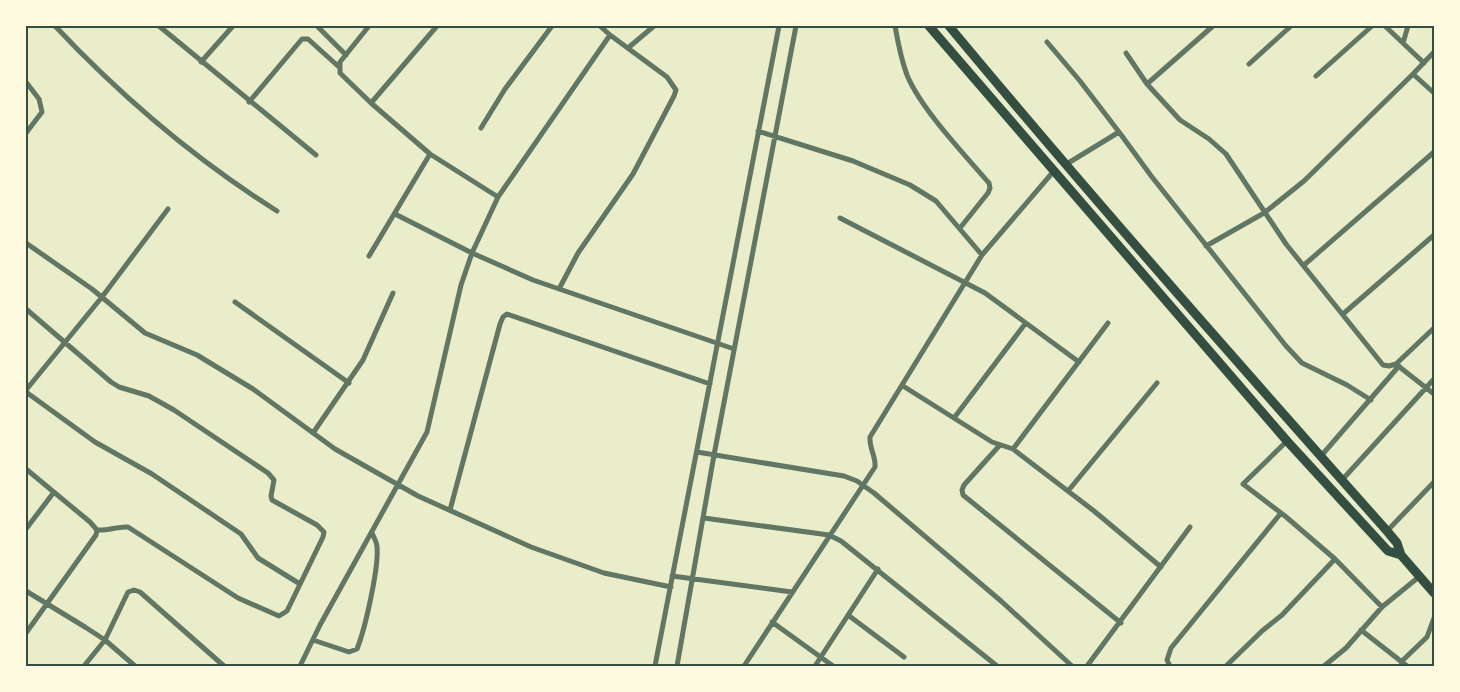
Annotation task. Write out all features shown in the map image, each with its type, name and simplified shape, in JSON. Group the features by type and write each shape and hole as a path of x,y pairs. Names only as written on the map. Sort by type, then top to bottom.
{"highway":[{"path":"928,26 1287,441 1388,550 1401,555"},
{"path":"949,26 1065,165 1387,531 1397,543 1401,555 1434,593"}],"street":[{"path":"55,26 99,70 155,120 221,174 277,211"},
{"path":"159,26 316,156"},
{"path":"201,62 233,26"},
{"path":"316,26 346,55"},
{"path":"369,26 340,62 340,73 430,154 498,197"},
{"path":"371,103 437,26"},
{"path":"481,128 505,89 552,26"},
{"path":"559,289 578,253 633,174 675,90 667,77 600,26"},
{"path":"628,48 654,26"},
{"path":"655,666 779,26"},
{"path":"677,666 714,455 796,26"},
{"path":"895,26 900,54 908,78 928,109 989,183 988,193 960,228"},
{"path":"1147,84 1213,26"},
{"path":"1249,63 1291,26"},
{"path":"1316,76 1372,26"},
{"path":"1384,26 1424,63"},
{"path":"1403,43 1408,26"},
{"path":"300,666 427,432 461,285 472,253 498,197 610,34"},
{"path":"249,102 302,39 308,39 339,67"},
{"path":"1047,42 1080,81 1286,346 1302,363 1347,385 1371,400"},
{"path":"1206,246 1264,213 1304,181 1434,52"},
{"path":"1126,53 1147,84 1180,120 1209,139 1226,154 1264,213 1383,365 1397,365 1434,394"},
{"path":"1413,74 1434,93"},
{"path":"26,82 39,99 42,112 26,133"},
{"path":"758,131 853,161 910,185 936,201 982,255"},
{"path":"1065,165 1119,132"},
{"path":"1304,266 1434,152"},
{"path":"369,256 430,154"},
{"path":"744,666 829,535 864,486 875,467 876,460 869,445 870,437 982,255 1053,172"},
{"path":"168,209 102,297 26,391 94,442 152,474 241,534 258,558 300,584"},
{"path":"395,214 472,253 533,280 734,349"},
{"path":"840,218 993,298 1079,362"},
{"path":"1343,314 1434,235"},
{"path":"26,243 102,297 145,333 197,355 253,389 335,449 399,485 531,547 604,573 671,587"},
{"path":"313,433 363,360 393,293"},
{"path":"235,302 349,383"},
{"path":"26,309 111,382 119,387 149,396 174,410 272,477 274,485 272,500 317,525 324,532 323,537 287,611 274,616 238,598 128,527 123,526 107,531 97,530 26,469"},
{"path":"450,510 500,324 507,314 710,384"},
{"path":"1013,449 1108,323"},
{"path":"954,418 1025,324"},
{"path":"1321,456 1371,400 1397,365 1434,328"},
{"path":"1342,480 1434,379"},
{"path":"1068,491 1156,382"},
{"path":"903,386 999,446 1013,449 1161,567"},
{"path":"1287,441 1243,484 1335,559 1382,607"},
{"path":"999,446 964,485 963,495 1121,623"},
{"path":"697,452 844,476 864,486 1001,601 1072,666"},
{"path":"1387,531 1434,482"},
{"path":"26,529 54,492"},
{"path":"1170,666 1167,660 1171,648 1281,513"},
{"path":"704,518 829,535 852,548 997,666"},
{"path":"1087,666 1190,527"},
{"path":"26,633 96,535 97,530"},
{"path":"313,640 349,652 357,649 372,590 376,561 377,547 372,533"},
{"path":"1226,666 1282,615 1335,559"},
{"path":"815,666 878,569"},
{"path":"672,576 792,592"},
{"path":"1324,666 1346,648 1382,607 1420,576"},
{"path":"84,666 105,640 125,597 134,590 140,592 224,666"},
{"path":"26,591 105,640 135,666"},
{"path":"848,615 904,657"},
{"path":"1401,662 1427,637 1434,618"},
{"path":"772,622 833,666"},
{"path":"1361,630 1407,666"}]}
